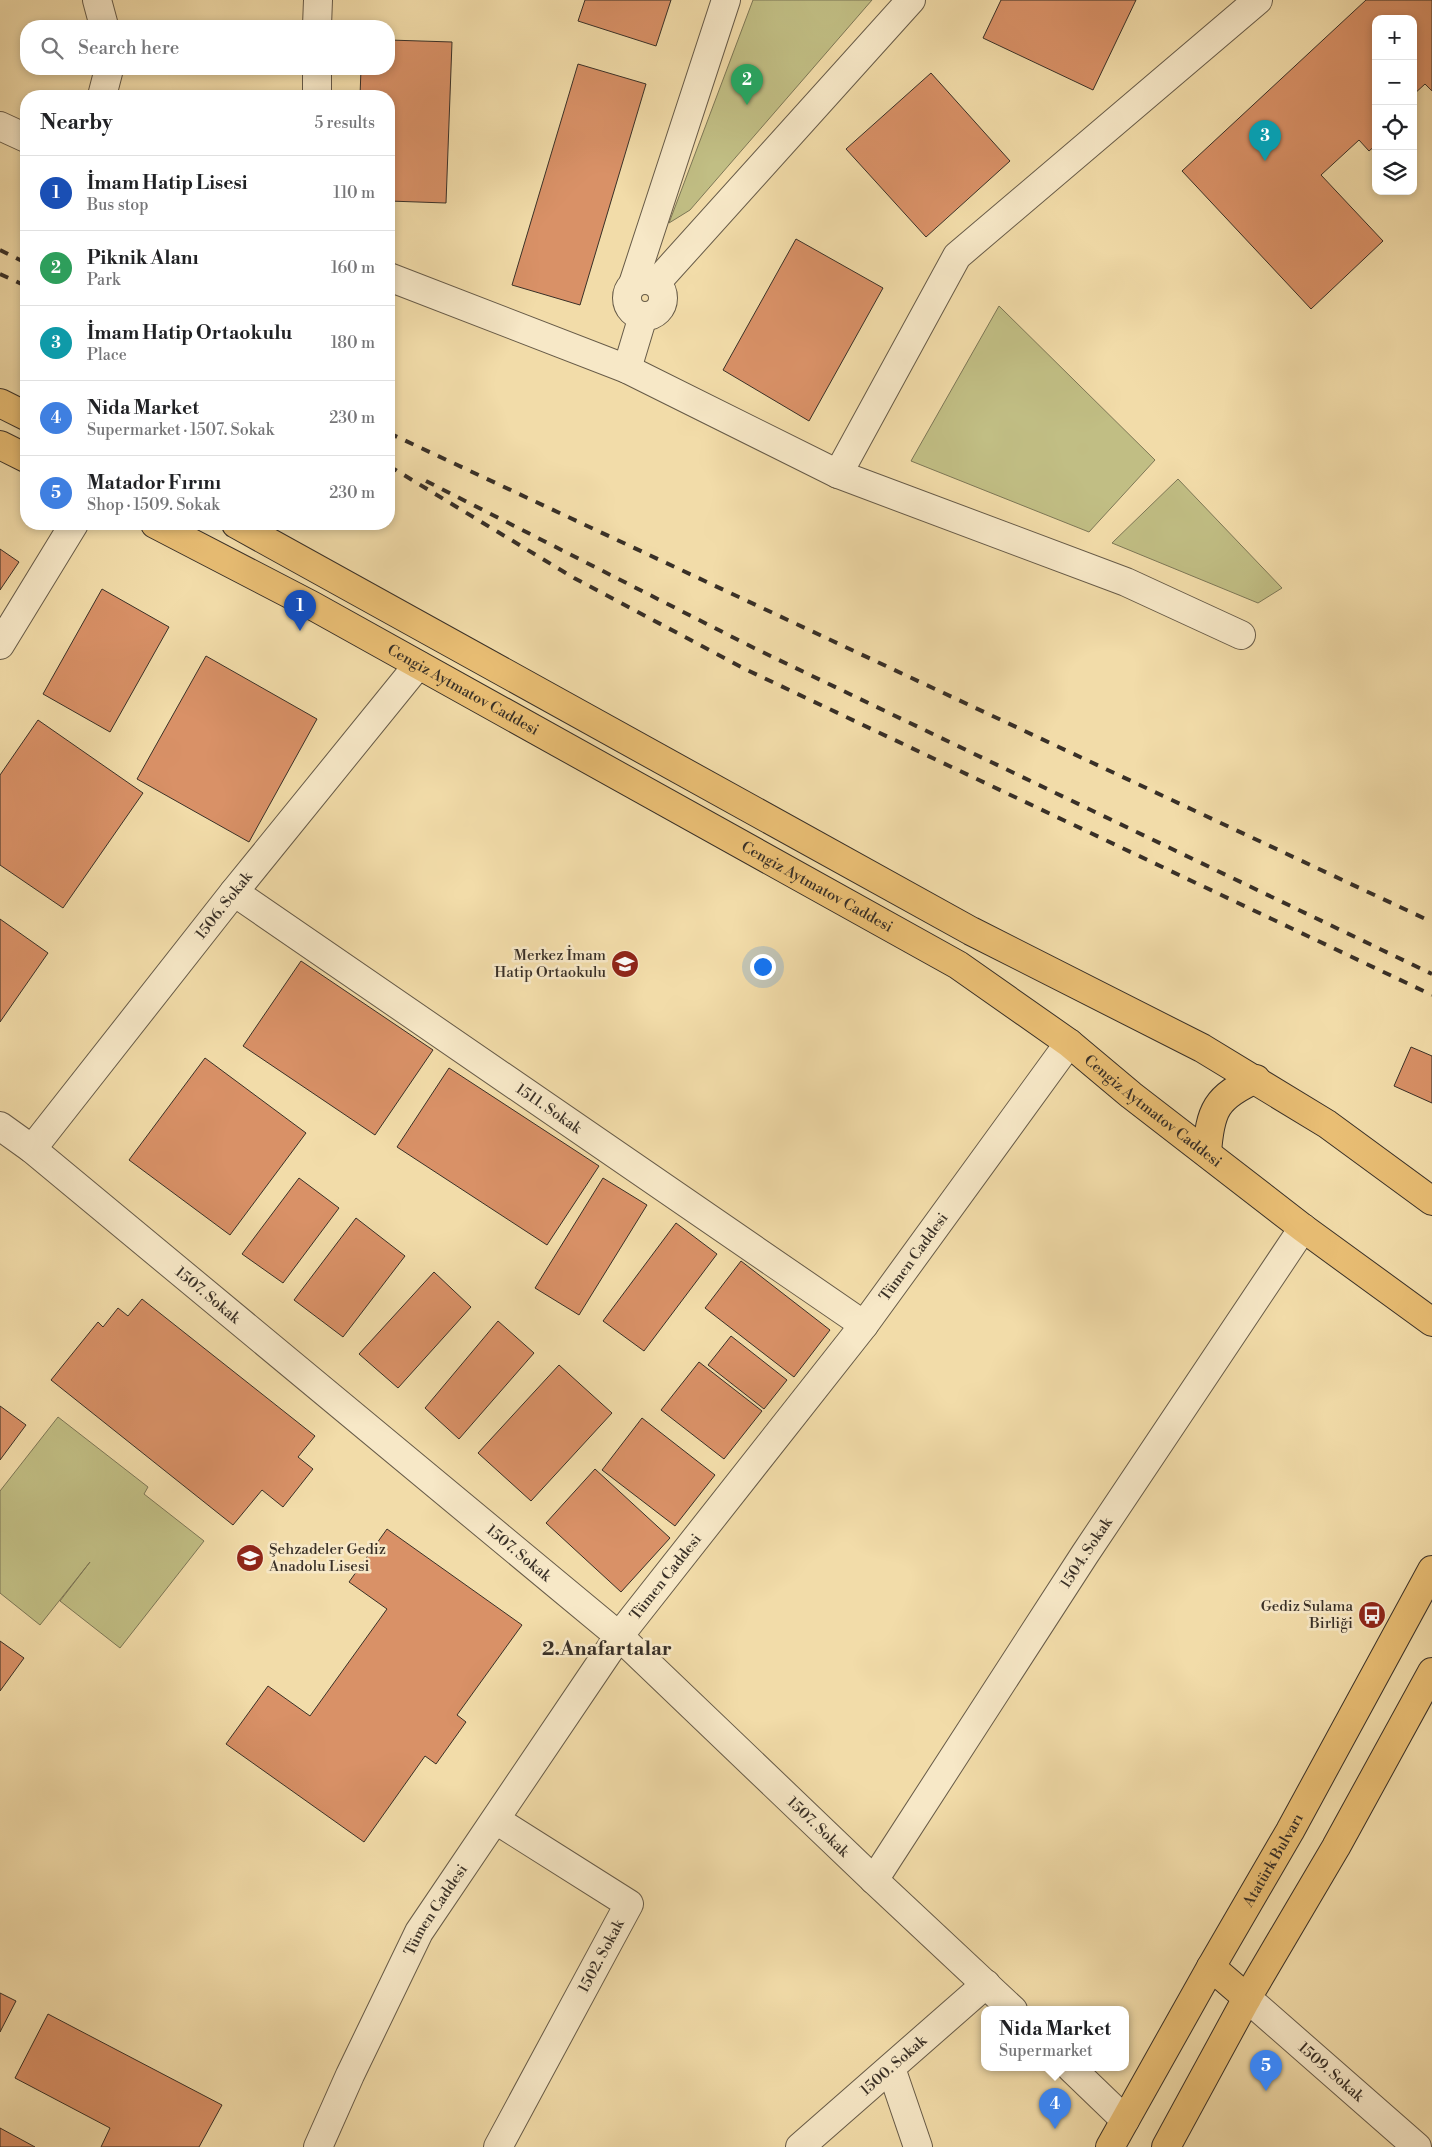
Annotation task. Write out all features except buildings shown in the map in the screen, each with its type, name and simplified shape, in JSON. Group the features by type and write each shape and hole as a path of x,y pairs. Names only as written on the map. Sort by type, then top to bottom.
{"main road":[{"path":"0,403 20,413"},
{"path":"0,445 20,455"},
{"name":"Cengiz Aytmatov Caddesi","path":"167,530 313,606 958,965 1069,1043 1131,1095 1303,1228 1432,1322"},
{"path":"247,530 962,926 1202,1048 1256,1079 1327,1124 1432,1201"},
{"path":"1207,1153 1209,1126 1216,1109 1232,1090 1256,1079"},
{"name":"Atatürk Bulvarı","path":"1110,2147 1290,1831 1432,1570"},
{"path":"1166,2147 1247,1998 1336,1847 1432,1672"},
{"path":"1211,1967 1247,1998"}],"street":[{"path":"97,0 102,20"},
{"path":"317,20 318,0"},
{"path":"644,284 726,0"},
{"path":"644,284 911,0"},
{"path":"838,474 957,256 1258,0"},
{"path":"104,90 107,75"},
{"path":"317,75 317,90"},
{"path":"0,126 20,135"},
{"path":"395,279 627,369 838,474 1126,582 1241,635"},
{"path":"627,369 643,316 655,314 662,304 662,293 644,284"},
{"path":"0,645 70,530"},
{"name":"1506. Sokak","path":"32,1149 234,892 418,665"},
{"name":"1511. Sokak","path":"234,892 864,1325"},
{"name":"Tümen Caddesi","path":"318,2147 350,2075 419,1932 619,1636 864,1325 1069,1043"},
{"name":"1507. Sokak","path":"0,1126 32,1149 619,1636 1009,2006"},
{"name":"1504. Sokak","path":"874,1880 1085,1554 1303,1228"},
{"name":"1502. Sokak","path":"496,1820 629,1904 498,2147"},
{"name":"1500. Sokak","path":"800,2147 986,1984"},
{"name":"1509. Sokak","path":"1247,1998 1417,2147"},
{"path":"891,2068 918,2147"},
{"path":"1074,2071 1124,2120"}],"shaded area":[{"path":"753,0 872,0 690,210 669,223"},
{"path":"999,306 1155,460 1089,532 911,461"},
{"path":"1178,479 1282,588 1258,603 1112,543"},
{"path":"58,1417 148,1487 144,1494 204,1541 120,1648 60,1601 90,1562 40,1625 0,1593 0,1491"}],"railway":[{"path":"0,250 20,260"},
{"path":"0,274 20,283"},
{"path":"395,436 1432,922"},
{"path":"395,470 574,578 745,669 1432,995"},
{"path":"426,481 754,648 1432,974"}],"place":[{"name":"Piknik Alanı","path":"747,105"},
{"name":"İmam Hatip Ortaokulu","path":"1265,161"},
{"name":"İmam Hatip Lisesi","path":"300,631"},
{"name":"Merkez İmam Hatip Ortaokulu","path":"625,964"},
{"name":"Şehzadeler Gediz Anadolu Lisesi","path":"250,1558"},
{"name":"Gediz Sulama Birliği","path":"1372,1615"},
{"name":"Matador Fırını","path":"1266,2091"},
{"name":"Nida Market","path":"1055,2129"}],"district":[{"name":"2.Anafartalar","path":"607,1648"}]}
